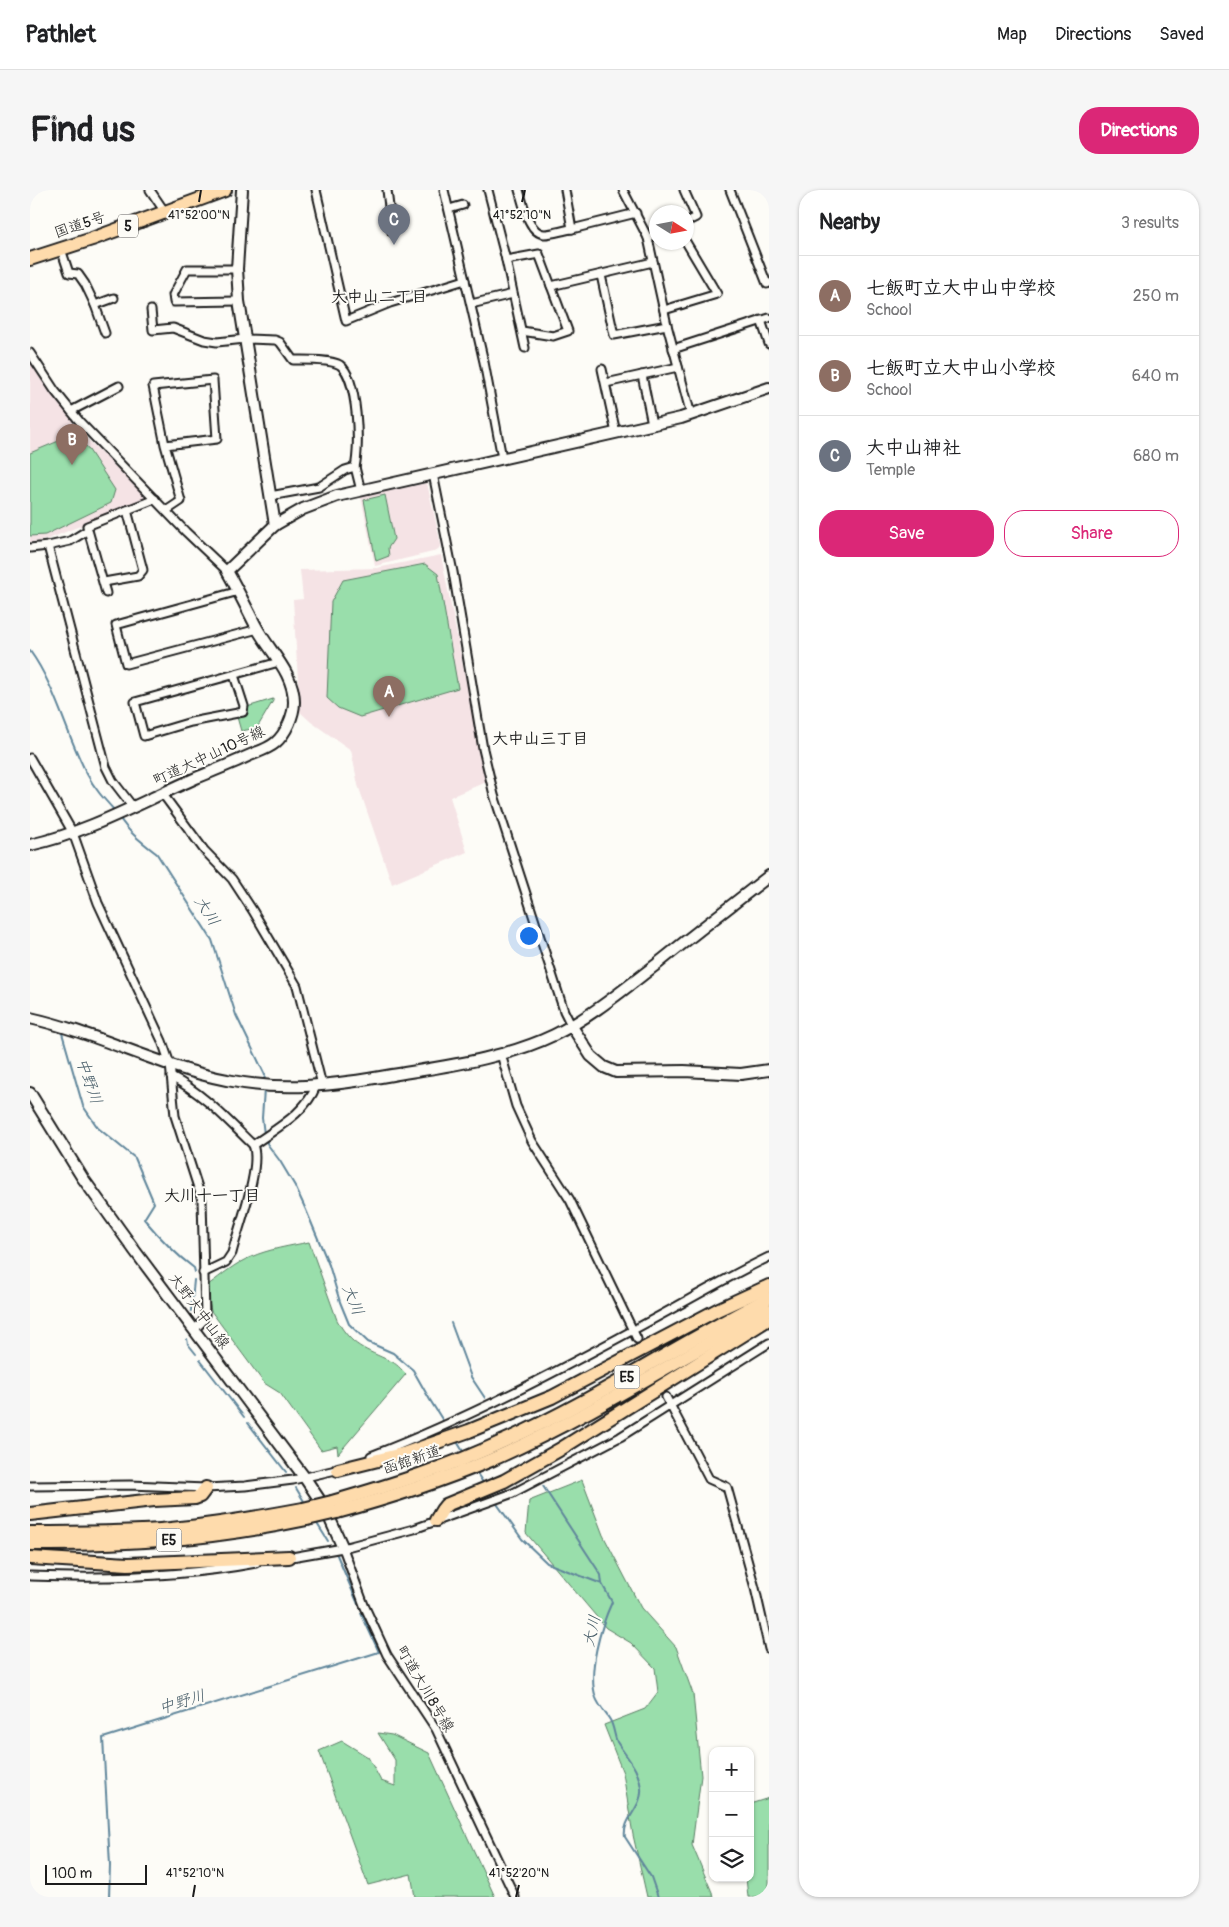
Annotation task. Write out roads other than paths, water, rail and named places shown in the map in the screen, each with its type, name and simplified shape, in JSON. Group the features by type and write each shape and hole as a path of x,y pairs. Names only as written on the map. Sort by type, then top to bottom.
{"highway":[{"name":"国道5号","path":"30,259 225,190"},
{"path":"338,1470 406,1453 443,1434 469,1431 552,1397 719,1309 769,1286"},
{"name":"函館新道","path":"487,1455 769,1298"},
{"name":"函館新道","path":"30,1544 102,1544 163,1541 225,1534 335,1507 416,1477 464,1464 589,1411 769,1310"},
{"path":"436,1520 446,1505 504,1481 559,1450 769,1318"},
{"path":"30,1514 154,1500 194,1498 200,1496 206,1488"},
{"name":"函館新道","path":"30,1533 101,1533 161,1530 305,1514"},
{"path":"30,1558 128,1564 289,1557"}],"street":[{"path":"150,190 165,212"},
{"path":"242,190 238,269 239,301 275,525"},
{"path":"316,190 346,321 390,303 465,280"},
{"path":"387,190 392,232"},
{"path":"444,190 484,362 502,458"},
{"path":"488,190 506,260 525,348"},
{"path":"519,190 533,228 538,233 545,234 572,229 636,213"},
{"path":"565,190 572,229"},
{"path":"623,190 648,238 667,325 691,415"},
{"path":"684,190 691,205"},
{"path":"730,190 767,284 769,283"},
{"path":"449,209 463,206"},
{"path":"61,249 69,273 78,274 85,284 105,333"},
{"path":"664,310 717,294 691,250"},
{"path":"506,260 539,254 568,331 553,336 522,331"},
{"path":"551,286 653,262"},
{"path":"238,269 187,269 173,295 174,302 239,301"},
{"path":"601,275 614,335 667,325"},
{"path":"471,304 513,294"},
{"path":"95,305 114,298"},
{"path":"151,310 153,330 173,328 204,340 217,342 245,339 275,340 280,342 293,360 335,362 342,366 353,395 356,410 358,455 355,467 361,491"},
{"path":"674,349 769,318"},
{"path":"761,320 769,344"},
{"path":"30,353 55,391 71,411 166,511 227,571 275,525 303,509 321,502 433,474 691,415 769,388"},
{"path":"606,383 678,367"},
{"path":"602,368 616,433"},
{"path":"642,375 652,424"},
{"path":"165,445 217,439 213,380 153,386 165,445 181,501 166,511"},
{"path":"71,411 120,386"},
{"path":"270,496 319,487 345,470 355,467"},
{"path":"433,474 453,572 483,749 494,795 564,1011 571,1025 591,1056 604,1067 616,1072 684,1071 741,1074 769,1070"},
{"path":"106,593 87,526 155,499"},
{"path":"104,582 138,576 143,570 127,510"},
{"path":"30,548 70,541 88,530"},
{"path":"48,546 106,767 130,809"},
{"name":"町道大中山10号線","path":"30,845 73,833 113,817 162,793 256,752 275,743 279,739 288,724 294,705 292,686 287,673 258,629 227,571"},
{"path":"239,591 116,625 126,664 258,629"},
{"path":"234,675 244,706 243,712 191,722 144,736 135,702 279,662"},
{"path":"30,758 73,833 98,903 162,1040 170,1064 175,1116 202,1200 205,1315 203,1321 194,1330"},
{"path":"162,793 199,845 232,879 297,986 319,1086"},
{"path":"30,1018 96,1036 170,1064 225,1080 258,1085 319,1086 348,1083 426,1069 501,1054 553,1036 595,1011 769,876"},
{"path":"501,1054 516,1106 532,1140 570,1200 637,1339"},
{"path":"171,1077 194,1090 210,1103 253,1145 256,1152 256,1162 232,1253 226,1262 203,1273"},
{"path":"253,1145 304,1106 319,1086"},
{"name":"大野大中山線","path":"30,1093 82,1177 305,1478 325,1508 343,1548"},
{"path":"443,1434 460,1419 632,1331 729,1276 769,1257"},
{"path":"30,1576 119,1577 223,1570 343,1548 414,1529 514,1493 620,1437 769,1343"},
{"path":"666,1397 709,1479 727,1487 755,1588 769,1648"},
{"path":"30,1486 130,1485 206,1488 275,1484 338,1470"},
{"name":"町道大川8号線","path":"343,1548 364,1604 387,1655 436,1729 515,1897"}],"waterway":[{"name":"大川","path":"30,651 54,695 87,774 96,789 115,811"},
{"name":"大川","path":"119,817 131,832 157,854 212,940 236,1015 265,1075 264,1081"},
{"name":"中野川","path":"58,1031 62,1033 83,1106 98,1128 135,1158 154,1203 144,1219 180,1257 194,1268 195,1272"},
{"name":"大川","path":"264,1089 262,1118 264,1134"},
{"name":"大川","path":"265,1138 295,1186 306,1210 329,1265 349,1324 368,1342 393,1353 413,1370 450,1432"},
{"name":"中野川","path":"191,1311 194,1280"},
{"path":"451,1323 471,1377 485,1398"},
{"name":"中野川","path":"187,1339 188,1344 196,1354"},
{"name":"中野川","path":"200,1360 244,1417"},
{"name":"中野川","path":"248,1423 286,1472"},
{"name":"大川","path":"456,1440 464,1453"},
{"name":"大川","path":"476,1472 484,1484"},
{"path":"543,1486 601,1575 602,1584"},
{"name":"中野川","path":"296,1488 305,1503"},
{"name":"大川","path":"495,1501 522,1539 547,1563 602,1584 612,1602 596,1649 593,1675 594,1687 597,1701 611,1723 617,1742 635,1769 640,1781 641,1795 627,1824 625,1837 651,1877 658,1897"},
{"name":"中野川","path":"316,1522 328,1541"},
{"name":"中野川","path":"337,1555 358,1604"},
{"name":"中野川","path":"109,1897 110,1865 103,1738 379,1652 361,1613"}],"place":[{"name":"大中山神社","path":"394,245"},
{"name":"七飯町立大中山小学校","path":"72,465"},
{"name":"七飯町立大中山中学校","path":"389,717"}],"district":[{"name":"大中山二丁目","path":"379,297"},
{"name":"大中山三丁目","path":"540,739"},
{"name":"大川十一丁目","path":"212,1196"}]}
